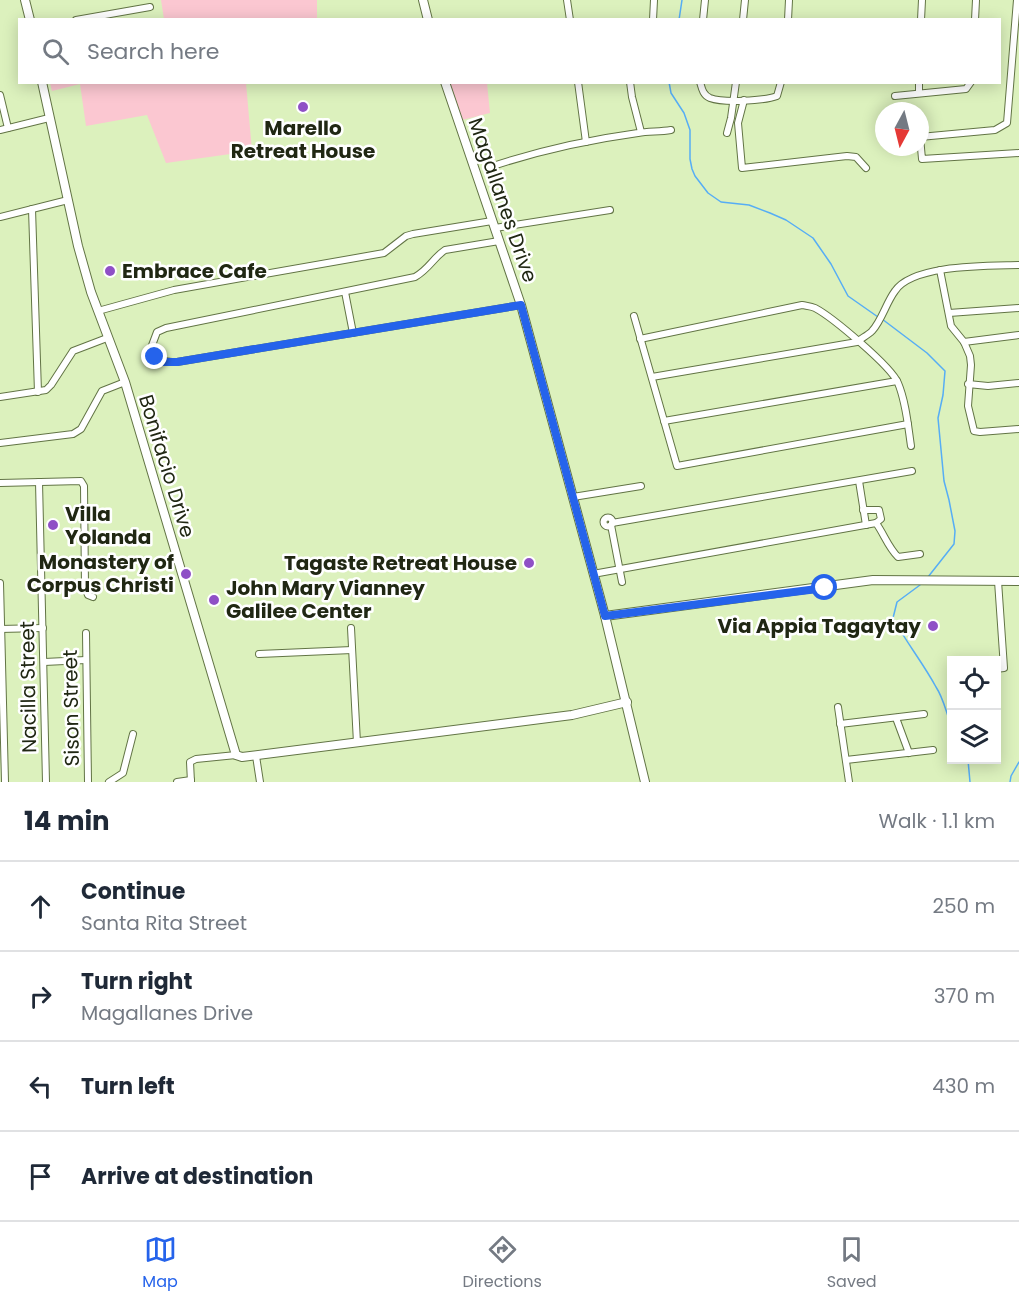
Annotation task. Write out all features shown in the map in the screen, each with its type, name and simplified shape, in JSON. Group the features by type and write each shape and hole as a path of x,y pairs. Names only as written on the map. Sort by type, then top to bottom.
{"street":[{"path":"25,0 30,18"},
{"path":"423,0 428,18"},
{"path":"567,0 570,18"},
{"path":"653,18 654,0"},
{"path":"703,18 705,0"},
{"path":"743,18 745,0"},
{"path":"788,18 789,0"},
{"path":"921,18 922,0"},
{"path":"975,18 976,0"},
{"path":"929,136 995,130 1007,123 1017,0"},
{"path":"87,18 150,7"},
{"name":"Bonifacio Drive","path":"42,84 78,246 107,338 125,382 236,755"},
{"name":"Magallanes Drive","path":"446,84 481,170 493,224 521,305 605,616 645,782"},
{"path":"578,84 586,142"},
{"path":"630,84 641,132"},
{"path":"701,84 704,94 712,99 734,100 769,100 777,96 780,84"},
{"path":"727,133 736,84"},
{"path":"919,84 919,93"},
{"path":"895,96 966,88 969,84"},
{"path":"0,95 8,128"},
{"path":"744,100 738,123 742,168 847,156 856,157 866,168"},
{"path":"0,130 49,118"},
{"path":"481,170 534,152 641,132 655,133 670,130"},
{"path":"922,156 922,159 1019,153"},
{"path":"0,217 68,200"},
{"path":"32,209 38,392"},
{"path":"98,311 174,290 384,253 406,236 413,234 610,210"},
{"path":"499,241 445,250 438,254 427,270 415,277 166,328 157,332 152,348 155,357 164,362 177,362 521,305"},
{"path":"652,377 857,342 872,332 896,289 904,282 940,270 1019,265"},
{"path":"940,270 951,326 964,342 971,365 968,406 974,431 1019,429"},
{"path":"345,292 353,333"},
{"path":"640,339 802,305 812,307 890,370 897,381 911,446"},
{"path":"949,313 1019,308"},
{"path":"634,316 677,466 908,424"},
{"path":"964,342 1019,335"},
{"path":"0,397 46,390 73,351 107,338"},
{"path":"664,421 897,381"},
{"path":"0,443 73,434 81,429 102,391 125,382"},
{"path":"968,384 988,386 1019,383"},
{"path":"622,582 611,524 912,471"},
{"path":"0,483 81,481 84,486 85,588 88,595 93,597"},
{"path":"859,481 866,525"},
{"name":"Nacilla Street","path":"39,482 46,782"},
{"path":"573,497 641,486"},
{"path":"592,574 866,525 876,523 881,519 879,510 863,510"},
{"path":"876,523 884,534 890,549 898,557 920,554"},
{"path":"605,616 873,580 1019,580"},
{"path":"998,581 1004,668 1001,668"},
{"path":"0,583 5,782"},
{"path":"1,629 43,628"},
{"path":"351,628 357,743"},
{"name":"Sison Street","path":"87,633 88,782"},
{"path":"259,654 352,650"},
{"path":"44,662 86,660"},
{"path":"177,782 191,781 190,762 196,759 236,755 242,758 572,715 627,702"},
{"path":"838,707 849,782"},
{"path":"840,724 924,714"},
{"path":"896,718 909,753"},
{"path":"109,782 123,773 132,734"},
{"path":"846,760 933,750"},
{"path":"256,756 260,782"}],"shaded area":[{"path":"161,0 317,0 317,18 164,18"},
{"path":"50,84 80,84 52,91"},
{"path":"80,84 246,84 252,151 166,163 147,115 86,126"},
{"path":"449,84 487,84 490,113 462,120"}],"waterway":[{"path":"679,18 682,0"},
{"path":"669,84 671,93 684,113 690,130 692,169 708,193 721,202 749,205 770,213 786,220 813,238 831,264 848,296 878,317"},
{"path":"882,319 927,353 945,371 938,418 944,481 955,531 954,544 928,577"},
{"path":"920,585 897,602 893,618 926,669 947,713"},
{"path":"1010,782 1019,762"},
{"path":"968,764 970,782"}],"place":[{"name":"Marello Retreat House","path":"303,107"},
{"name":"Embrace Cafe","path":"110,271"},
{"name":"Villa Yolanda","path":"53,525"},
{"name":"Tagaste Retreat House","path":"529,563"},
{"name":"Monastery of Corpus Christi","path":"186,574"},
{"name":"John Mary Vianney Galilee Center","path":"214,600"},
{"name":"Via Appia Tagaytay","path":"933,626"}],"route":[{"path":"155,357 164,362 177,362 521,305 605,616 825,588"}]}
